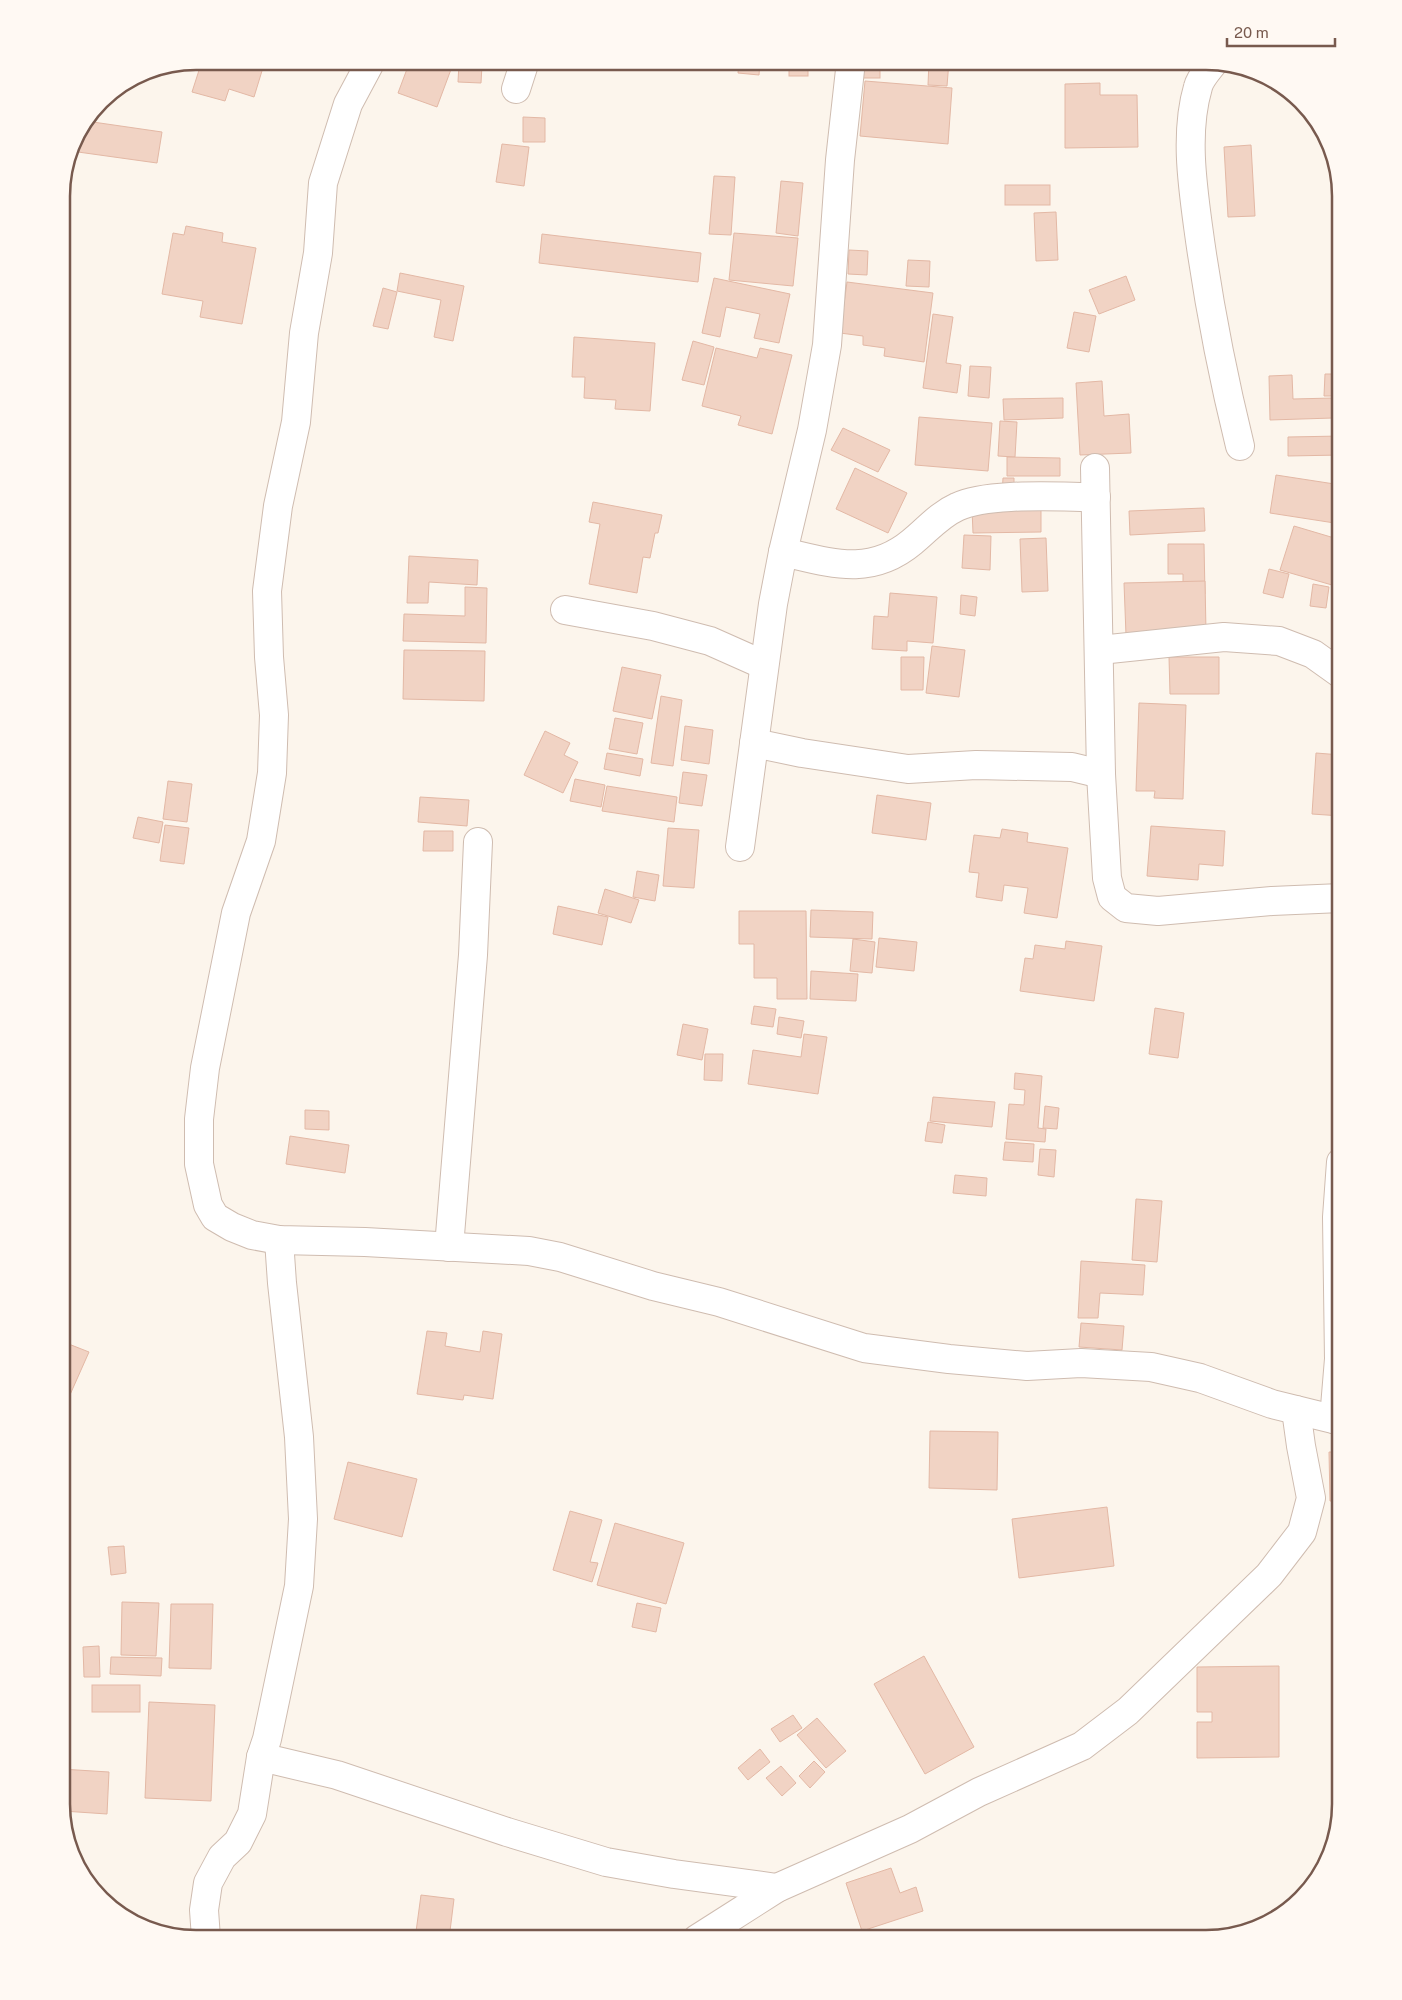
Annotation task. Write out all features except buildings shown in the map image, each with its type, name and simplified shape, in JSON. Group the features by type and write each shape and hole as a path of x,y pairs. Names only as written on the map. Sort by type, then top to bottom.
{"street":[{"path":"366,70 348,104 323,183 318,253 304,333 296,422 278,506 267,591 269,657 274,714 272,773 261,841 236,913 205,1068 199,1119 199,1164 208,1205 215,1217 232,1227 252,1235 279,1240 529,1251 560,1257 653,1286 719,1302 864,1348 1027,1366 1081,1364 1151,1367 1200,1378 1272,1404 1332,1419"},
{"path":"516,89 522,70"},
{"path":"740,847 764,665 783,552 812,430 827,345 840,160 850,70"},
{"path":"1208,70 1198,85 1192,117 1191,152 1195,204 1203,264 1221,366 1240,446"},
{"path":"1095,468 1101,774 1107,878 1112,897 1126,908 1158,911 1272,901 1332,898"},
{"path":"783,552 821,561 860,565 885,560 911,543 941,516 957,506 978,500 1021,497 1096,497"},
{"path":"565,610 628,620 701,639 764,665"},
{"path":"1100,650 1224,637 1279,641 1312,654 1332,668"},
{"path":"754,743 802,753 908,769 976,765 1072,768 1101,774"},
{"path":"449,1247 473,955 478,842"},
{"path":"205,1930 204,1910 208,1883 222,1857 238,1842 252,1814 261,1757 267,1739 299,1586 303,1519 299,1437 279,1240"},
{"path":"712,1930 777,1888 910,1829 978,1792 1082,1746 1128,1711 1269,1575 1302,1532 1311,1498 1296,1410"},
{"path":"261,1757 337,1775 507,1832 606,1862 674,1874 777,1888"}]}
